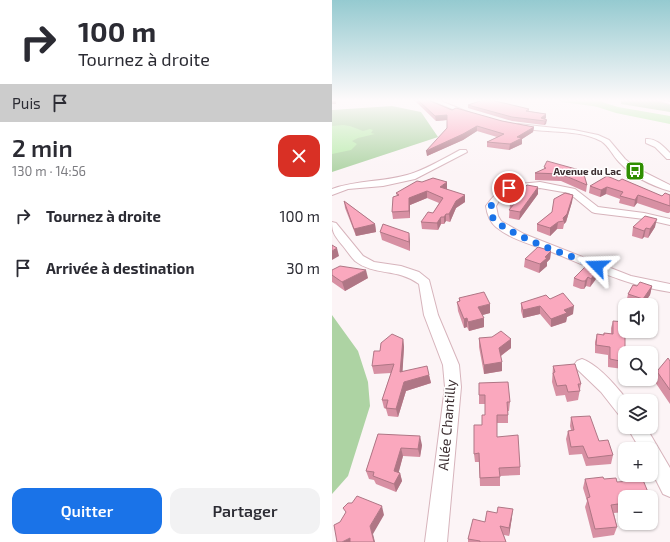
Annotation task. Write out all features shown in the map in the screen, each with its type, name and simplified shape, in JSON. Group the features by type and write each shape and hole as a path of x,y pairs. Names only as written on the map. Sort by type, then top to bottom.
{"street":[{"path":"514,125 582,134 600,138 609,144 622,160 635,171 670,188"},
{"path":"649,141 658,145 670,157"},
{"path":"332,192 346,187 362,184 383,183 412,177 463,152"},
{"path":"670,222 644,216 595,210 572,191 540,185 509,188 497,197 491,206 492,217 500,225 519,235 624,276 658,287 670,288"},
{"name":"Allée Chantilly","path":"332,225 359,258 370,265 401,270 415,275 425,283 431,315 451,365 453,387 436,542"},
{"path":"582,365 607,387 618,401"},
{"path":"658,465 670,487"}],"shaded area":[{"path":"332,125 430,125 438,137 332,172"},
{"path":"332,126 350,126 363,131 370,129 373,130 371,133 375,134 352,141 357,144 351,150 332,154"},
{"path":"332,315 358,351 368,382 370,406 348,476 332,494"}],"building":[{"path":"447,125 525,125 534,127 517,137 522,138 510,144 487,142 504,134 477,126 426,151 447,128"},
{"path":"547,161 583,171 587,185 561,174 535,173 546,168 544,167"},
{"path":"607,176 619,181 622,179 662,196 665,193 670,195 670,206 638,195 635,200 620,196 623,192 607,187 601,190 590,186"},
{"path":"433,178 447,182 440,187 465,195 456,201 449,214 441,217 437,223 421,222 428,212 433,213 443,198 427,191 409,198 409,211 392,212 393,197 399,195 396,193 417,181 422,182"},
{"path":"527,185 538,187 520,212 509,210 514,204 510,203"},
{"path":"565,193 573,195 567,214 563,218 564,221 558,222 550,228 537,224 552,212 554,199"},
{"path":"344,201 375,224 354,229"},
{"path":"645,216 657,219 650,229 646,228 644,231 633,227"},
{"path":"383,224 409,233 409,242 380,232"},
{"path":"332,245 337,248 332,251"},
{"path":"538,247 551,251 545,257 547,258 540,264 525,259"},
{"path":"588,264 597,267 595,270 597,271 591,279 588,277 585,281 582,281 574,278"},
{"path":"340,266 366,270 342,282 332,275 332,270"},
{"path":"640,282 652,286 644,298 628,294 633,285 637,286"},
{"path":"484,292 490,304 478,307 484,318 468,322 467,318 464,319 457,302 460,301 459,298"},
{"path":"563,293 574,306 564,310 567,313 551,319 540,306 523,310 521,303 546,295 550,299"},
{"path":"613,321 618,321 618,338 625,338 625,346 618,346 618,361 610,359 610,347 596,345 597,334 613,334"},
{"path":"501,331 511,339 499,348 502,362 484,365 479,338 492,337"},
{"path":"392,334 403,339 400,372 427,366 429,375 404,382 396,409 386,408 388,400 382,400 394,364 372,366 374,351 380,351 381,343"},
{"path":"668,358 670,361 670,390 658,373 658,370"},
{"path":"575,364 581,384 578,384 580,391 568,392 566,385 557,386 553,373 555,372 553,366"},
{"path":"508,382 510,402 507,402 508,415 497,415 497,437 518,435 520,467 499,468 500,477 480,478 479,453 474,454 474,425 482,425 482,415 485,415 485,395 479,395 479,383"},
{"path":"590,416 599,441 608,440 613,455 588,458 583,446 571,447 568,431 574,430 571,417"},
{"path":"378,434 420,436 418,449 401,448 394,471 400,473 394,484 373,476 374,472 366,471"},
{"path":"603,477 604,479 616,478 617,482 644,482 647,490 618,490 618,504 611,505 617,527 595,529 587,498 590,497 585,479"},
{"path":"357,496 382,506 370,526 374,542 350,542 350,538 342,542 337,542 334,525 340,522 346,512 343,508 348,503 352,503"},
{"path":"498,507 513,509 509,528 500,526 506,542 480,542 468,539 473,519 485,522 487,511 497,513"}],"place":[{"name":"Avenue du Lac","path":"635,171"}],"route":[{"path":"509,188 497,197 491,206 492,217 500,225 519,235 597,266"}]}
